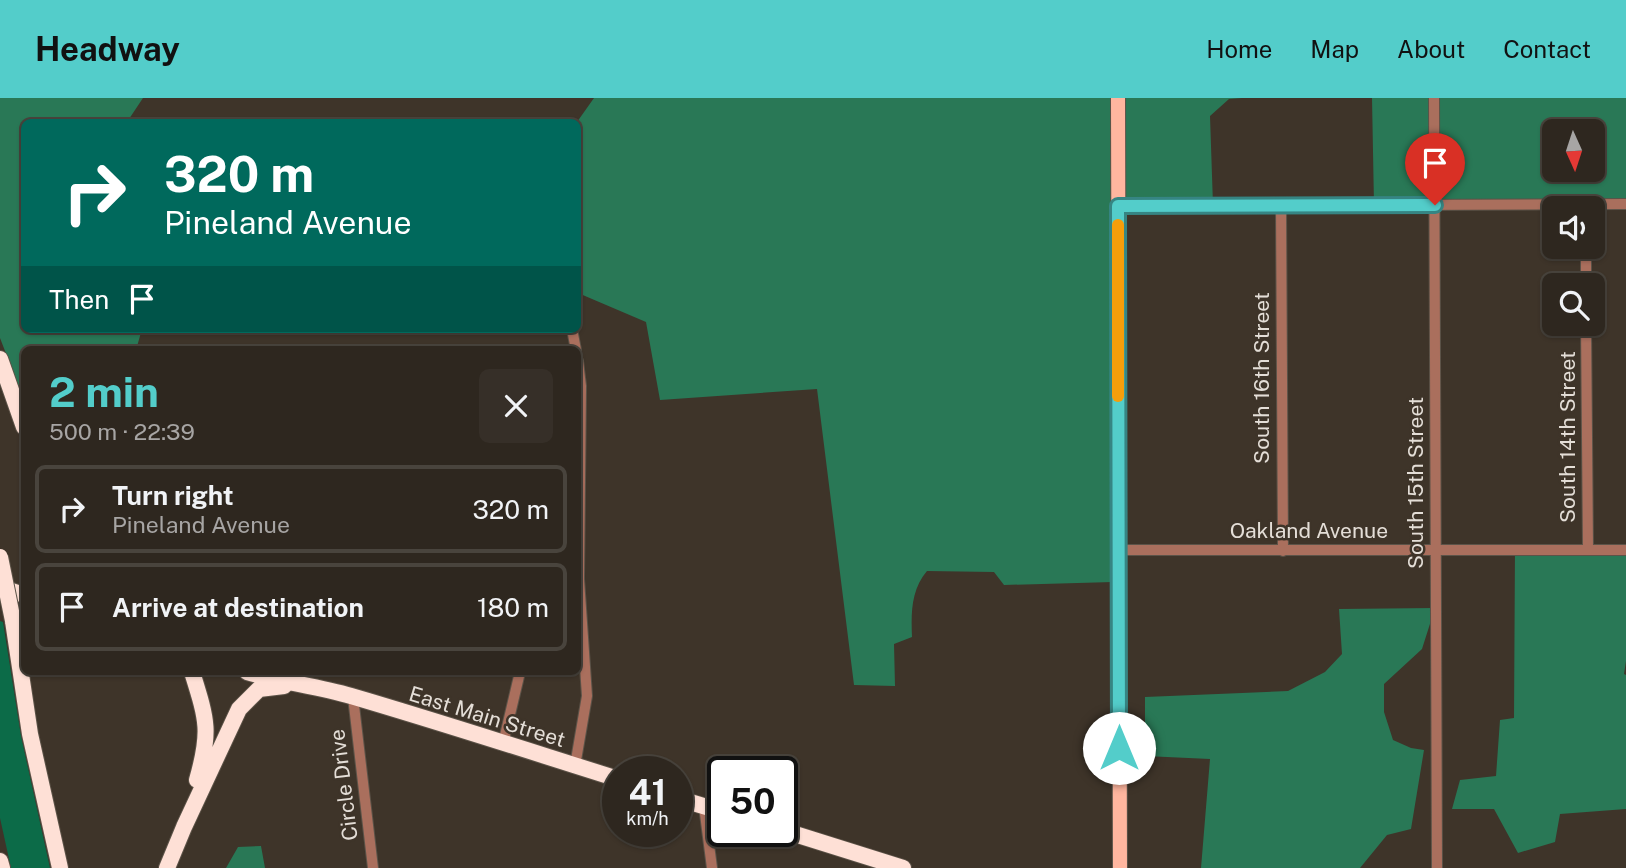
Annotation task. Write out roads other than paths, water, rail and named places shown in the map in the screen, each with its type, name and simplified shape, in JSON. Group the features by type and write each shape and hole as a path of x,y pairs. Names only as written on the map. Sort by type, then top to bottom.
{"highway":[{"path":"0,359 21,418"},
{"path":"0,557 21,674"},
{"path":"0,587 21,594"},
{"path":"21,675 30,734 60,868"},
{"path":"184,827 206,741 206,717 193,675"},
{"name":"East Main Street","path":"258,675 280,681 304,683"},
{"name":"East Main Street","path":"288,675 304,683 602,774"},
{"path":"167,868 243,703 259,689 304,683"},
{"path":"693,802 707,807"},
{"path":"798,835 903,868"},
{"path":"0,861 2,868"}],"main road":[{"path":"1118,98 1120,868"}],"street":[{"name":"South 15th Street","path":"1434,98 1437,868"},
{"path":"1605,205 1626,204"},
{"name":"South 16th Street","path":"1281,205 1283,551"},
{"path":"1118,206 1542,206"},
{"name":"South 14th Street","path":"1586,336 1588,549"},
{"name":"Oakland Avenue","path":"1118,550 1626,550"},
{"path":"575,766 587,696 581,608"},
{"path":"503,744 519,675"},
{"name":"Circle Drive","path":"353,697 373,868"},
{"path":"704,806 712,868"}]}
